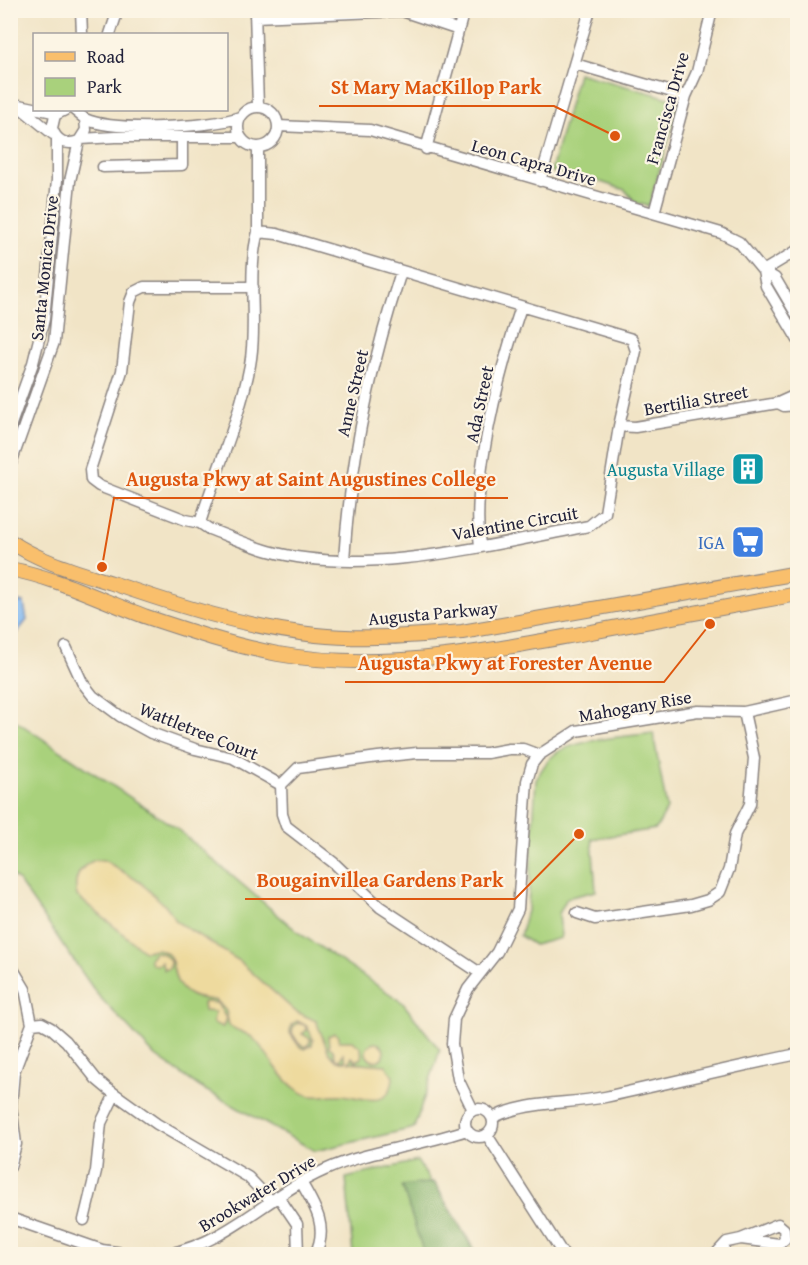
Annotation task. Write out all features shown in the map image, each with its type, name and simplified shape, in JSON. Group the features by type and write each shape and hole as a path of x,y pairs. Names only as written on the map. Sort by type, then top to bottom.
{"main road":[{"name":"Augusta Parkway","path":"10,541 22,549 67,568 210,615 283,630 358,637 410,637 462,632 798,573"},
{"path":"10,569 64,585 148,617 233,643 279,654 394,662 440,658 798,594"}],"street":[{"path":"81,10 82,33"},
{"path":"110,33 118,10"},
{"path":"426,149 464,10"},
{"path":"540,181 575,64 577,46 590,10"},
{"name":"Francisca Drive","path":"654,213 686,96 697,72 712,10"},
{"path":"258,106 255,14 402,11 459,30"},
{"path":"575,64 686,96"},
{"path":"15,105 33,107"},
{"path":"15,105 68,144 80,140 240,137"},
{"path":"258,106 268,109 275,116 278,126 273,141 258,147 248,145 240,137 237,127 240,117 247,109 258,106"},
{"name":"Santa Monica Drive","path":"10,427 43,326 57,180 52,122 61,111"},
{"path":"79,112 105,125 206,125 240,117"},
{"name":"Santa Monica Drive","path":"10,466 54,342 70,181 80,140 86,130 79,112"},
{"name":"Leon Capra Drive","path":"278,126 370,130 426,149 654,213 730,237 746,248 764,271 775,278 798,317"},
{"path":"103,167 183,165 182,137"},
{"path":"200,523 250,366 254,338 252,254 258,232 258,147"},
{"name":"Valentine Circuit","path":"253,287 144,287 134,292 130,302 122,371 90,470 91,480 99,486 270,551 326,560 427,555 597,522 605,513 619,426 636,351 632,339 277,234 258,232"},
{"path":"764,271 798,250"},
{"name":"Leon Capra Drive","path":"764,271 766,286 798,340"},
{"name":"Anne Street","path":"344,560 347,506 358,443 387,314 401,272"},
{"name":"Ada Street","path":"480,546 478,485 502,375 521,307"},
{"name":"Bertilia Street","path":"619,426 635,427 778,403 798,394"},
{"name":"Bertilia Street","path":"778,403 784,406 798,405"},
{"name":"Wattletree Court","path":"66,647 82,682 93,696 120,716 151,733 195,749 233,758 281,785"},
{"name":"Mahogany Rise","path":"539,755 576,731 699,711 744,712 798,700"},
{"path":"577,913 595,919 691,905 708,900 720,892 729,869 735,834 750,804 754,758 744,712"},
{"path":"473,1110 458,1079 452,1044 454,1019 468,989 497,952 518,909 527,781 532,764 539,755 523,749 487,753 417,753 298,768 281,785 282,814 286,826 334,863 380,907 480,973"},
{"path":"10,964 26,989 32,1024 14,1072 11,1106 16,1144 10,1167"},
{"path":"32,1024 42,1023 51,1028 70,1046 96,1078 116,1094 186,1142 248,1177 274,1199 297,1224 298,1254"},
{"path":"492,1118 509,1109 551,1101 602,1098 798,1054"},
{"path":"84,1220 96,1171 101,1123 116,1094"},
{"path":"482,1109 492,1118 493,1127 487,1134 478,1137 467,1130 465,1121 473,1110 482,1109"},
{"name":"Brookwater Drive","path":"168,1254 193,1249 219,1238 301,1182 348,1161 430,1142 467,1130"},
{"path":"487,1134 563,1254"},
{"path":"301,1182 316,1209 321,1225 320,1244 315,1254"},
{"path":"10,1218 102,1250 130,1254"},
{"path":"716,1254 727,1242 741,1239"}],"green space":[{"path":"578,73 680,101 649,206 636,203 625,190 598,181 579,181 551,171"},
{"path":"10,717 176,828 299,933 402,1002 440,1050 414,1128 315,1151 200,1087 153,1054 97,994 18,880 11,875"},
{"path":"653,733 667,809 656,829 592,839 596,891 567,898 559,914 561,938 534,945 520,936 528,907 536,780 546,763 564,749 602,739"},
{"path":"417,1161 478,1254 353,1254 346,1178"},
{"path":"434,1182 469,1242 473,1254 424,1254 402,1186"}],"sand":[{"path":"95,860 104,860 140,882 167,907 177,922 238,960 295,1011 316,1021 329,1053 336,1060 333,1050 329,1047 328,1036 335,1033 339,1036 339,1041 353,1041 361,1048 362,1058 356,1061 352,1057 349,1062 386,1065 393,1077 387,1094 375,1100 343,1095 313,1096 295,1088 283,1077 253,1038 229,1025 226,1011 217,1001 193,997 182,989 172,962 165,952 155,949 144,951 77,896 76,879 84,866","holes":["297,1021 307,1026 313,1039 312,1045 305,1049 299,1046 290,1033 291,1025","343,1053 346,1061 336,1060 340,1060"]},
{"path":"154,952 162,953 170,960 170,968 164,970 161,962 157,965 152,964 149,959"},
{"path":"203,1003 217,1003 226,1018 223,1027 213,1023 215,1012 204,1011"},
{"path":"298,1023 305,1025 307,1030 302,1034 311,1039 307,1047 299,1044 292,1033 293,1027"},
{"path":"375,1043 381,1046 384,1052 381,1058 375,1061 369,1058 366,1052 369,1046"}],"water":[{"path":"11,601 24,603 27,620 11,640"}],"place":[{"name":"St Mary MacKillop Park","path":"615,136"},
{"name":"Augusta Village","path":"748,469"},
{"name":"IGA","path":"748,542"},
{"name":"Augusta Pkwy at Saint Augustines College","path":"102,567"},
{"name":"Augusta Pkwy at Forester Avenue","path":"710,624"},
{"name":"Bougainvillea Gardens Park","path":"579,834"}]}
